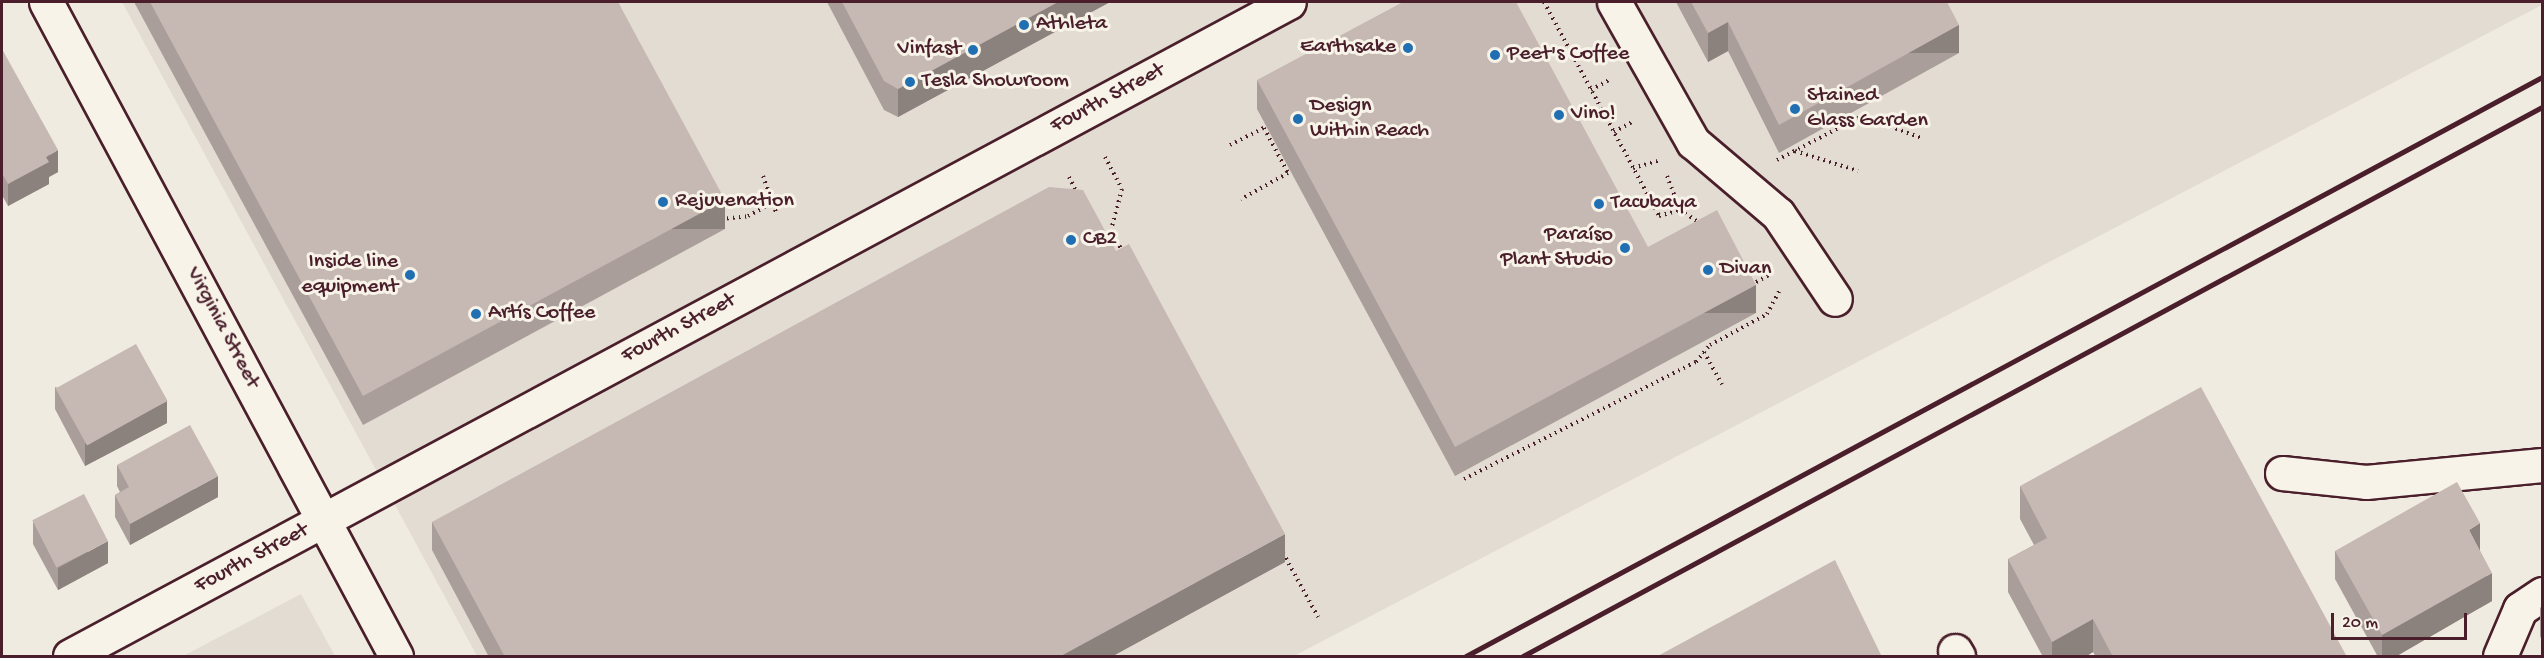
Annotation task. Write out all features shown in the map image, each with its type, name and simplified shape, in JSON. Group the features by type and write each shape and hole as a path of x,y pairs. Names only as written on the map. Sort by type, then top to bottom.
{"street":[{"name":"Virginia Street","path":"46,2 396,657"},
{"name":"Fourth Street","path":"70,657 1289,2"},
{"path":"1614,2 1693,142 1778,214 1835,299"},
{"path":"2282,473 2366,482 2542,465"},
{"path":"2500,657 2520,609 2542,594"}],"path":[{"path":"1591,90 1602,84"},
{"path":"1765,155 1774,162 1862,116 1921,138"},
{"path":"1614,132 1625,126"},
{"path":"1230,145 1264,128 1288,173 1241,199"},
{"path":"1794,151 1858,171"},
{"path":"1105,157 1122,189 1111,230 1128,262"},
{"path":"1633,168 1662,160"},
{"path":"763,176 771,204 777,214"},
{"path":"1069,177 1079,196"},
{"path":"1671,185 1680,210 1706,227"},
{"path":"720,219 737,219 771,204"},
{"path":"1102,228 1111,230"},
{"path":"1745,276 1751,285 1771,274"},
{"path":"1464,479 1696,362 1704,352 1767,314 1780,289"},
{"path":"1704,352 1722,384"},
{"path":"1279,544 1318,617"}],"shaded area":[{"path":"122,2 2542,2 2542,5 1294,656 477,656"},
{"path":"301,594 335,656 183,656"}],"building":[{"path":"150,2 618,2 725,200 363,396"},
{"path":"842,2 1058,2 898,89 884,81"},
{"path":"1403,2 1516,2 1648,247 1717,210 1756,285 1455,447 1257,80"},
{"path":"1691,2 1947,2 1959,25 1779,125 1728,22 1708,33"},
{"path":"2,49 58,150 46,157 49,162 8,184 2,173"},
{"path":"1049,187 1083,190 1116,251 1129,244 1285,534 1059,657 505,657 432,522"},
{"path":"136,344 168,401 87,445 56,389"},
{"path":"2201,387 2347,657 2113,657 2093,619 2052,642 2008,559 2047,538 2020,486"},
{"path":"190,425 218,476 130,524 115,495 129,487 117,465"},
{"path":"2457,482 2480,523 2469,530 2492,573 2382,635 2335,551"},
{"path":"84,494 108,541 56,568 32,520"},
{"path":"1835,560 1882,657 1656,657"}],"railway":[{"path":"1466,656 2542,77"},
{"path":"1523,656 2542,107"}],"place":[{"name":"Athleta","path":"1024,25"},
{"name":"Earthsake","path":"1408,48"},
{"name":"Vinfast","path":"973,50"},
{"name":"Peet's Coffee","path":"1495,55"},
{"name":"Tesla Showroom","path":"910,82"},
{"name":"Stained Glass Garden","path":"1795,109"},
{"name":"Vino!","path":"1559,115"},
{"name":"Design Within Reach","path":"1298,119"},
{"name":"Rejuvenation","path":"663,202"},
{"name":"Tacubaya","path":"1599,204"},
{"name":"CB2","path":"1071,240"},
{"name":"Paraíso Plant Studio","path":"1625,248"},
{"name":"Divan","path":"1708,270"},
{"name":"Inside line equipment","path":"410,275"},
{"name":"Artís Coffee","path":"476,314"}]}
